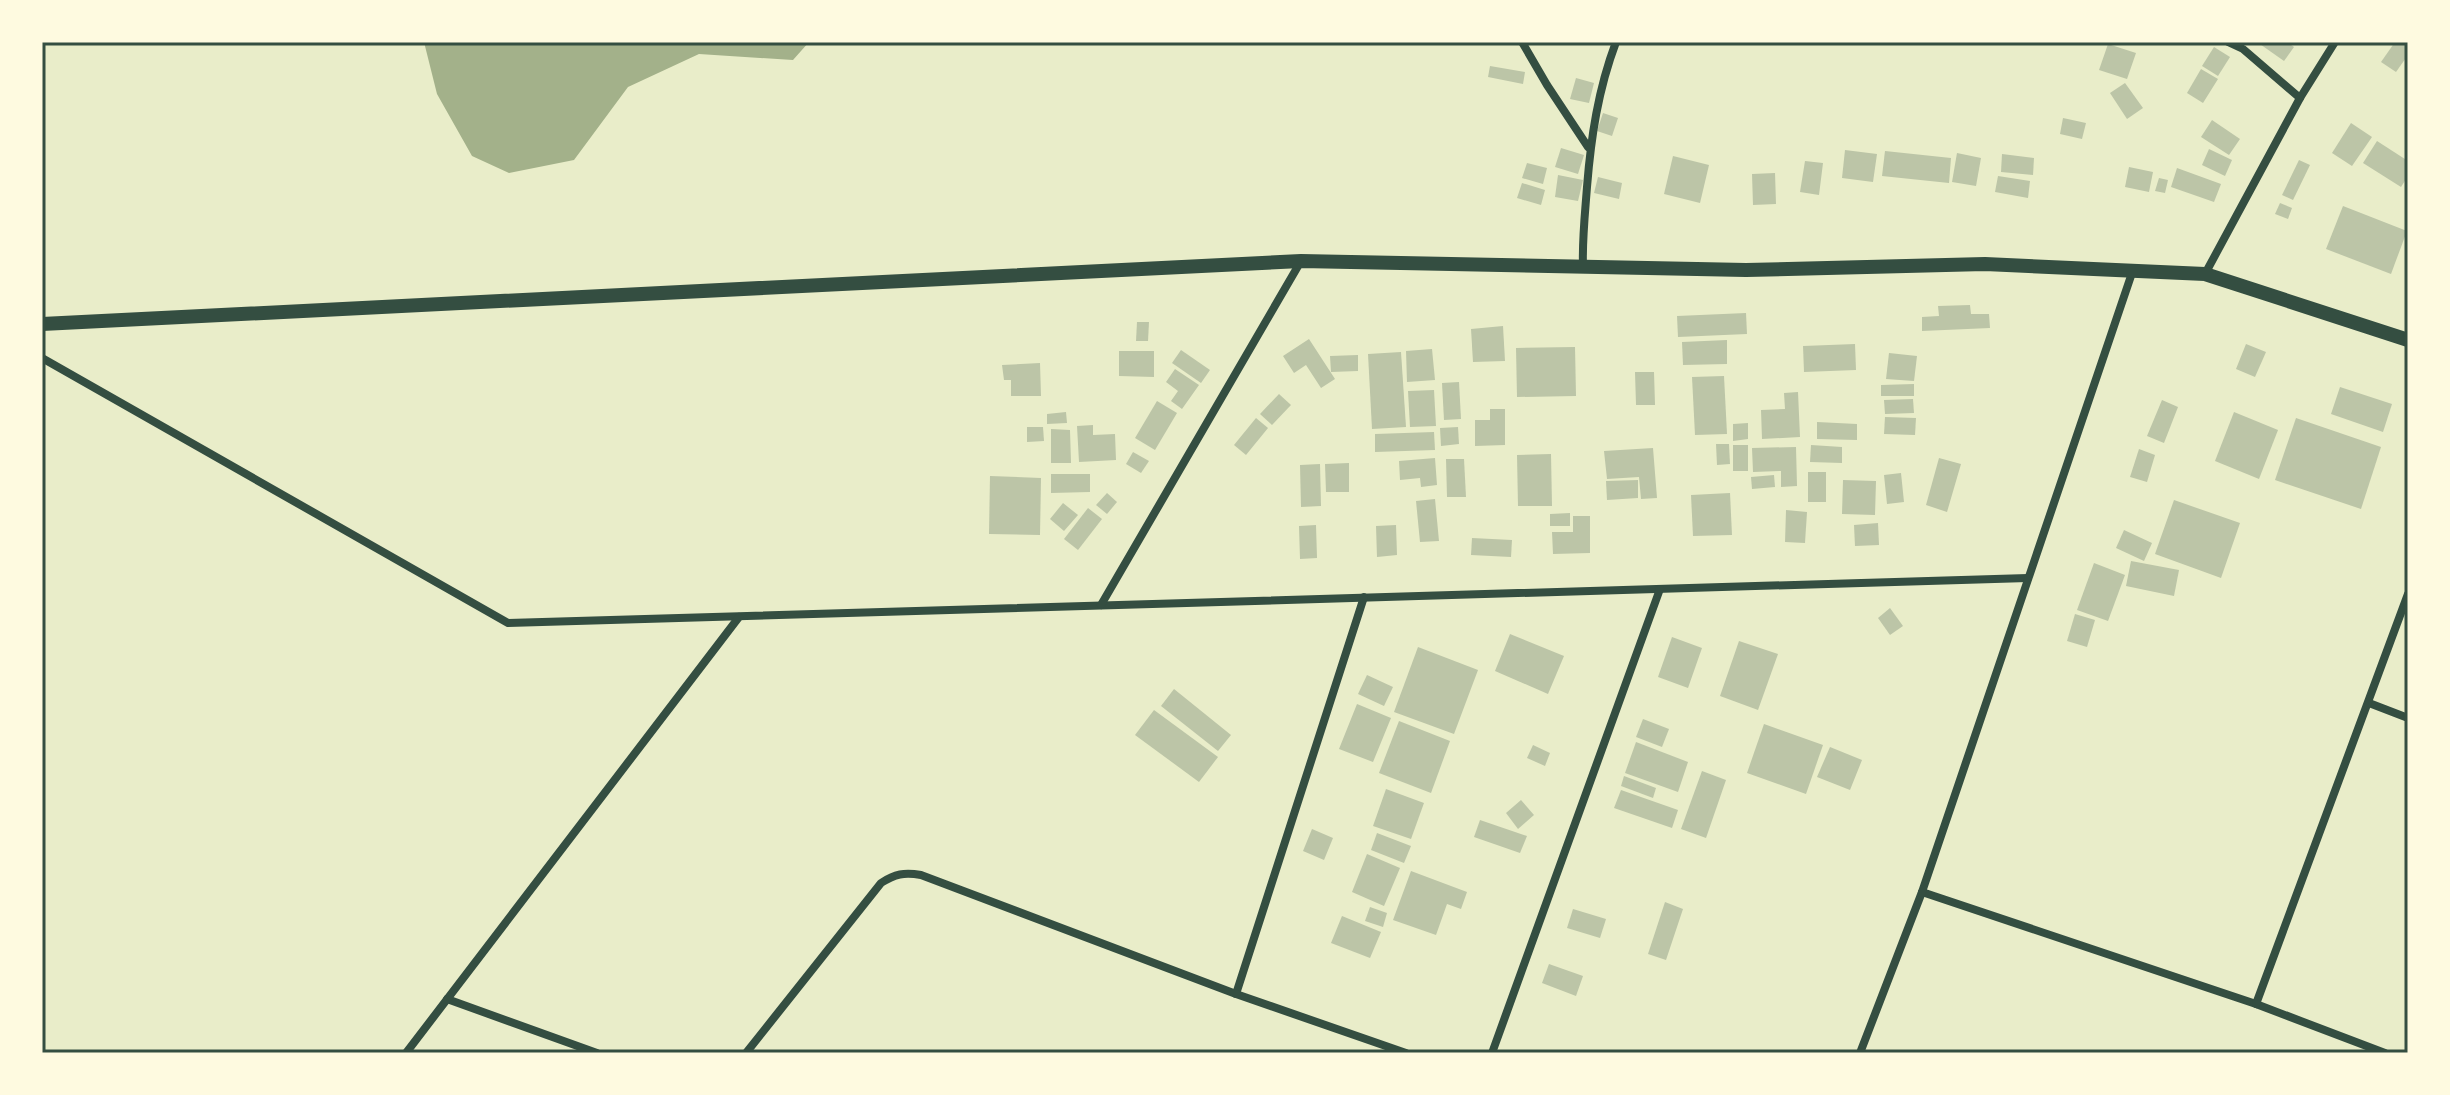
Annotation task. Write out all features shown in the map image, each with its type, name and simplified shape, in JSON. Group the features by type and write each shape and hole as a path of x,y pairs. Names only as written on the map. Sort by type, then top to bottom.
{"street":[{"path":"1522,42 1589,148"},
{"path":"1583,268 1589,148 1596,108 1616,42"},
{"path":"2228,42 2243,49 2300,98"},
{"path":"2205,274 2300,98 2335,42"},
{"path":"42,324 1301,261 1746,270 1985,264 2205,274 2408,340"},
{"path":"1101,605 1301,261"},
{"path":"1860,1053 1922,892 2133,270"},
{"path":"42,358 503,621 515,623 2028,578"},
{"path":"1492,1053 1660,589"},
{"path":"2256,1004 2408,594"},
{"path":"1236,994 1364,597"},
{"path":"406,1053 739,617"},
{"path":"2369,703 2408,718"},
{"path":"746,1053 881,883 893,875 906,873 921,875 1236,994 1406,1053"},
{"path":"1922,892 2256,1004 2385,1053"},
{"path":"447,999 597,1053"}],"shaded area":[{"path":"424,42 809,42 793,60 699,54 628,87 574,160 509,173 472,156 437,94"}],"building":[{"path":"2257,42 2287,42 2294,47 2284,61"},
{"path":"2395,42 2408,42 2408,55 2396,72 2381,62"},
{"path":"2108,44 2136,53 2127,79 2099,70"},
{"path":"2214,47 2230,57 2218,76 2202,66"},
{"path":"1490,66 1525,72 1523,84 1488,77"},
{"path":"2201,69 2218,79 2203,103 2187,93"},
{"path":"1576,78 1594,83 1589,103 1570,99"},
{"path":"2125,83 2143,108 2127,119 2110,93"},
{"path":"1603,113 1618,118 1612,136 1597,131"},
{"path":"2063,118 2086,123 2082,139 2060,134"},
{"path":"2212,120 2240,139 2229,155 2201,137"},
{"path":"2351,123 2372,137 2352,166 2332,153"},
{"path":"2377,141 2408,161 2408,176 2401,187 2363,163"},
{"path":"1561,148 1584,155 1578,174 1555,167"},
{"path":"2209,149 2232,160 2225,176 2202,165"},
{"path":"1845,150 1877,154 1873,182 1842,178"},
{"path":"1885,151 1951,158 1949,183 1882,176"},
{"path":"1957,153 1981,158 1976,186 1952,182"},
{"path":"2002,154 2034,158 2033,175 2001,172"},
{"path":"1673,156 1709,165 1700,203 1664,194"},
{"path":"2299,160 2310,165 2293,200 2282,195"},
{"path":"1805,161 1823,163 1819,195 1800,192"},
{"path":"1527,163 1547,168 1543,184 1522,178"},
{"path":"2129,167 2153,172 2149,192 2125,187"},
{"path":"2177,168 2221,184 2214,202 2171,187"},
{"path":"1775,173 1776,204 1753,205 1752,174"},
{"path":"1558,175 1583,180 1578,201 1555,197"},
{"path":"1998,176 2030,181 2028,198 1995,192"},
{"path":"1598,177 1622,183 1619,199 1594,193"},
{"path":"2159,178 2168,180 2165,193 2155,191"},
{"path":"1522,183 1545,190 1541,205 1517,198"},
{"path":"2280,203 2292,208 2288,219 2275,214"},
{"path":"2343,206 2407,231 2391,274 2326,249"},
{"path":"1970,305 1971,314 1989,314 1990,328 1922,331 1922,317 1939,316 1938,306"},
{"path":"1746,313 1747,334 1678,337 1677,316"},
{"path":"1137,322 1149,322 1148,341 1136,341"},
{"path":"1503,326 1505,361 1473,362 1471,329"},
{"path":"1309,339 1335,379 1321,388 1306,365 1294,373 1283,356"},
{"path":"1727,340 1727,364 1683,365 1682,342"},
{"path":"1855,344 1856,370 1804,372 1803,346"},
{"path":"2246,344 2266,352 2255,377 2236,369"},
{"path":"1575,347 1576,396 1517,397 1516,348"},
{"path":"1432,349 1435,380 1407,382 1406,351"},
{"path":"1181,350 1210,370 1201,383 1172,363"},
{"path":"1119,351 1154,351 1154,377 1119,376"},
{"path":"1401,352 1406,427 1372,429 1368,354"},
{"path":"1889,353 1917,356 1914,381 1886,379"},
{"path":"1358,355 1358,371 1331,372 1330,356"},
{"path":"1040,363 1041,396 1011,396 1011,380 1004,380 1002,365"},
{"path":"1175,369 1199,385 1182,409 1171,401 1178,391 1166,382"},
{"path":"1635,372 1654,372 1655,405 1636,405"},
{"path":"1724,376 1727,434 1695,435 1692,377"},
{"path":"1459,382 1461,419 1444,420 1442,383"},
{"path":"1914,384 1914,396 1881,396 1881,385"},
{"path":"2340,387 2392,404 2383,432 2331,414"},
{"path":"1434,390 1436,426 1410,427 1408,391"},
{"path":"1798,392 1800,437 1762,439 1761,410 1785,409 1784,393"},
{"path":"1279,394 1291,405 1272,425 1260,414"},
{"path":"1913,399 1914,413 1885,414 1884,400"},
{"path":"2162,400 2178,407 2164,443 2147,436"},
{"path":"1157,401 1177,413 1155,450 1135,438"},
{"path":"1490,409 1505,409 1505,445 1475,446 1475,420 1490,420"},
{"path":"1066,412 1067,423 1047,424 1047,414"},
{"path":"2234,412 2278,430 2259,479 2215,461"},
{"path":"1885,417 1916,418 1915,435 1884,434"},
{"path":"1256,418 1268,428 1246,455 1234,445"},
{"path":"2296,418 2381,447 2361,509 2275,480"},
{"path":"1817,422 1857,424 1857,440 1817,439"},
{"path":"1748,423 1748,439 1733,441 1733,424"},
{"path":"1093,425 1093,435 1115,434 1116,460 1079,462 1077,426"},
{"path":"1027,427 1043,427 1044,441 1027,442"},
{"path":"1458,427 1459,444 1441,446 1440,428"},
{"path":"1051,429 1070,430 1071,463 1051,463"},
{"path":"1434,432 1435,450 1375,452 1375,434"},
{"path":"1716,444 1729,444 1730,464 1717,465"},
{"path":"1733,445 1748,445 1748,471 1733,471"},
{"path":"1811,445 1842,447 1842,463 1810,462"},
{"path":"1796,447 1797,486 1781,487 1781,471 1753,472 1752,448"},
{"path":"1653,448 1657,498 1641,499 1639,477 1607,479 1604,451"},
{"path":"2139,449 2155,455 2147,482 2130,477"},
{"path":"1133,452 1149,461 1141,473 1126,464"},
{"path":"1551,454 1552,506 1518,506 1517,455"},
{"path":"1435,458 1437,485 1421,487 1420,478 1400,480 1399,461"},
{"path":"1939,458 1961,464 1947,512 1926,505"},
{"path":"1446,459 1464,459 1466,497 1447,497"},
{"path":"1349,463 1349,492 1326,492 1325,464"},
{"path":"1320,464 1321,506 1301,507 1300,465"},
{"path":"1808,472 1826,472 1826,502 1808,502"},
{"path":"1901,473 1904,502 1887,504 1884,475"},
{"path":"1051,474 1090,474 1090,492 1051,493"},
{"path":"1774,475 1775,487 1752,489 1751,477"},
{"path":"990,476 1041,478 1040,535 989,534"},
{"path":"1638,480 1638,498 1607,500 1606,481"},
{"path":"1843,480 1876,481 1875,515 1842,514"},
{"path":"1107,493 1117,502 1107,514 1096,505"},
{"path":"1730,493 1732,535 1693,536 1691,495"},
{"path":"1435,499 1439,541 1420,542 1416,501"},
{"path":"2174,500 2240,523 2221,578 2155,554"},
{"path":"1063,503 1078,515 1064,531 1050,519"},
{"path":"1088,508 1102,519 1078,550 1064,539"},
{"path":"1786,510 1807,512 1805,543 1785,542"},
{"path":"1570,513 1570,526 1550,526 1550,514"},
{"path":"1573,516 1590,516 1590,553 1553,554 1552,532 1573,532"},
{"path":"1878,523 1879,545 1855,546 1854,525"},
{"path":"1316,525 1317,558 1300,559 1299,526"},
{"path":"1396,525 1397,555 1377,557 1376,526"},
{"path":"2124,530 2152,543 2144,561 2116,548"},
{"path":"1472,538 1512,540 1511,557 1471,555"},
{"path":"2131,561 2179,570 2174,596 2126,586"},
{"path":"2094,563 2125,575 2108,621 2077,610"},
{"path":"1890,608 1903,626 1890,635 1878,618"},
{"path":"2075,614 2095,620 2087,647 2067,641"},
{"path":"1510,634 1564,656 1548,694 1495,671"},
{"path":"1672,637 1702,648 1688,688 1658,677"},
{"path":"1739,641 1778,654 1758,710 1720,696"},
{"path":"1418,647 1478,670 1454,734 1394,712"},
{"path":"1367,675 1393,687 1384,706 1358,694"},
{"path":"1174,689 1231,735 1218,751 1161,706"},
{"path":"1357,704 1391,718 1373,762 1339,749"},
{"path":"1154,710 1218,757 1199,782 1135,735"},
{"path":"1643,719 1669,729 1662,747 1636,737"},
{"path":"1399,721 1450,741 1431,793 1379,773"},
{"path":"1764,724 1823,745 1806,794 1747,773"},
{"path":"1636,742 1688,762 1678,792 1625,773"},
{"path":"1533,745 1550,753 1545,766 1527,758"},
{"path":"1830,747 1862,760 1850,790 1817,777"},
{"path":"1702,771 1726,780 1706,838 1681,829"},
{"path":"1624,776 1656,788 1653,798 1621,786"},
{"path":"1386,789 1424,803 1411,839 1373,826"},
{"path":"1621,790 1678,810 1672,828 1614,808"},
{"path":"1521,800 1534,815 1518,829 1506,813"},
{"path":"1480,820 1527,836 1520,853 1474,837"},
{"path":"1312,829 1333,838 1324,860 1303,851"},
{"path":"1377,833 1411,846 1404,863 1371,850"},
{"path":"1367,854 1400,868 1384,906 1352,892"},
{"path":"1411,871 1467,892 1461,909 1447,904 1436,935 1393,920"},
{"path":"1665,902 1683,909 1666,960 1648,954"},
{"path":"1370,907 1387,913 1383,927 1365,921"},
{"path":"1573,909 1606,919 1600,938 1567,928"},
{"path":"1342,916 1381,932 1370,958 1331,943"},
{"path":"1549,964 1583,976 1576,996 1542,983"}]}
